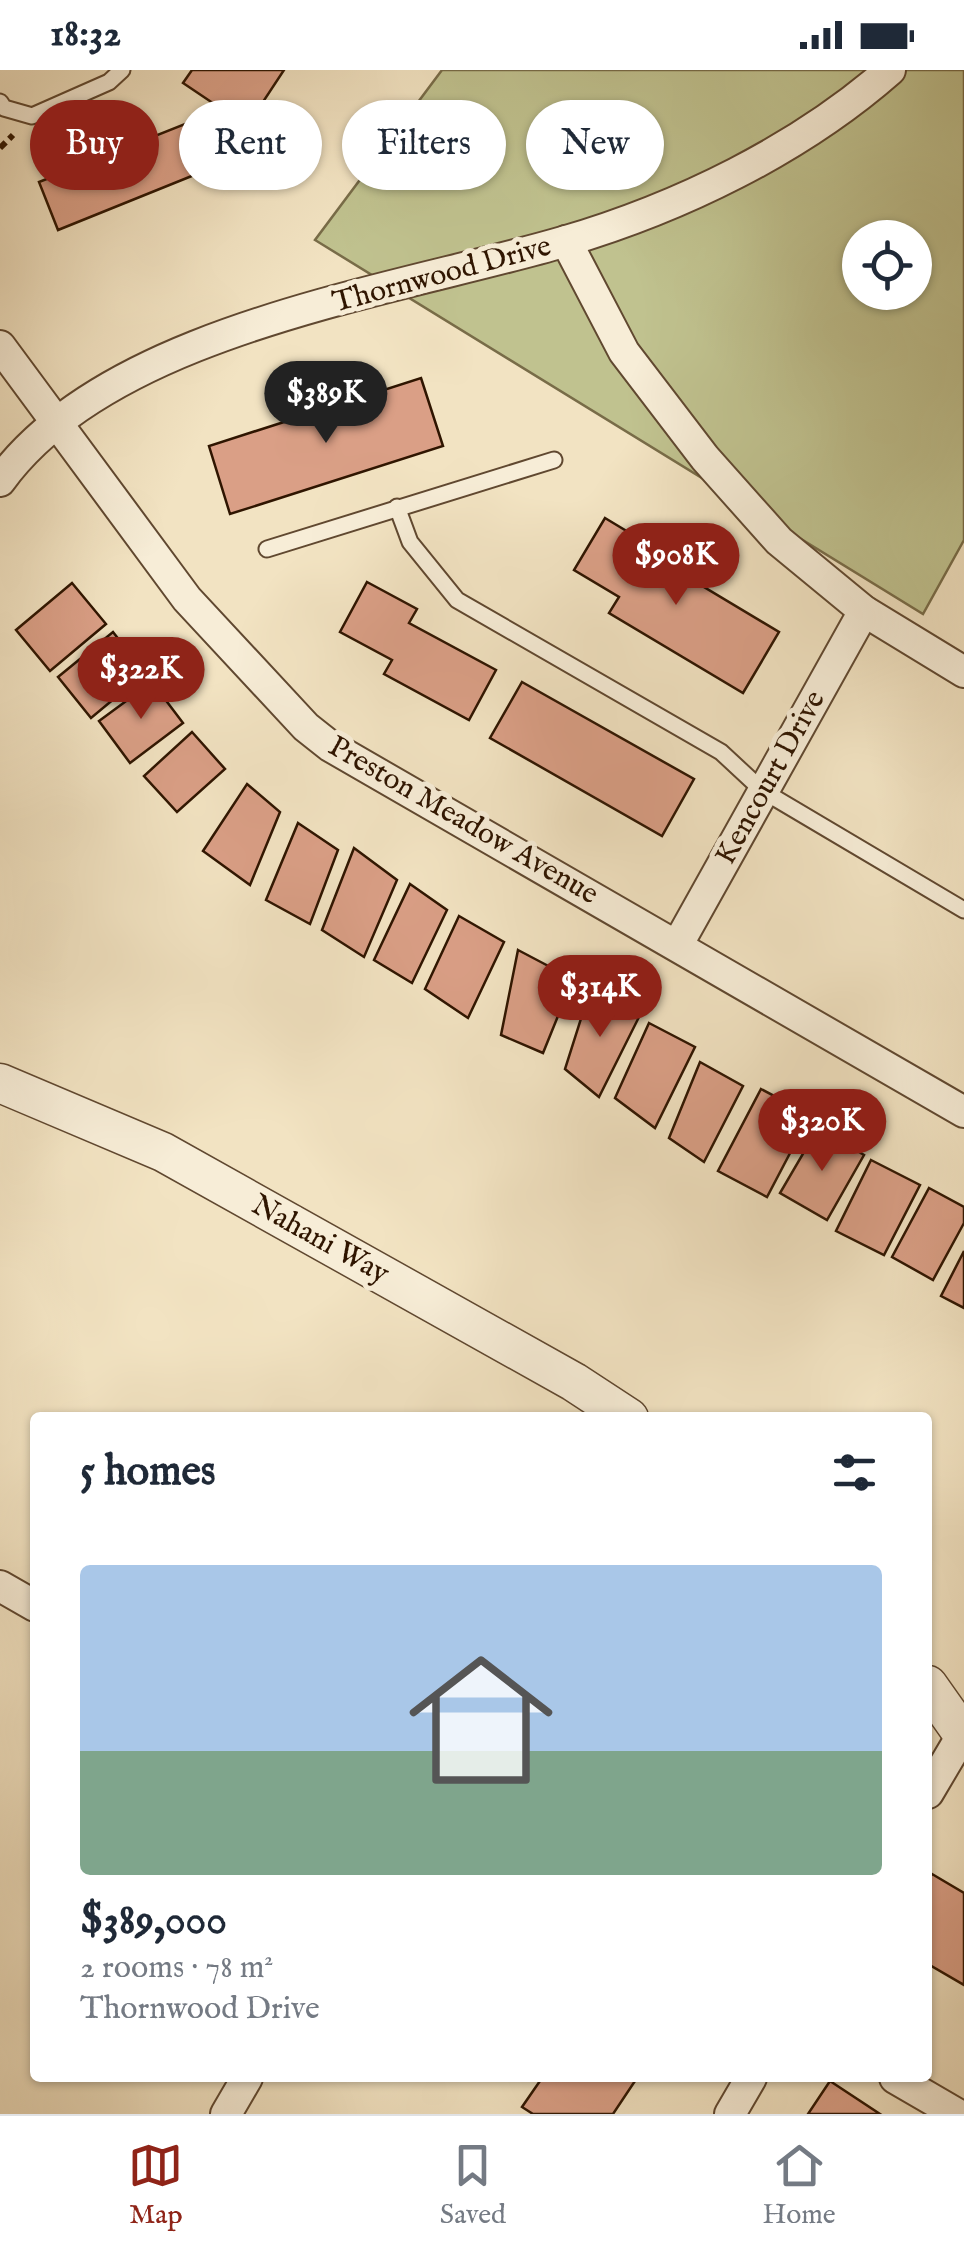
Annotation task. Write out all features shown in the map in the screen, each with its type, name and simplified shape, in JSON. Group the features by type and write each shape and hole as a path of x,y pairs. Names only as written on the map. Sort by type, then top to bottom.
{"street":[{"name":"Thornwood Drive","path":"0,481 56,422 148,364 336,302 566,241 716,183 840,114 890,70"},
{"path":"566,241 624,352 705,458 779,541 864,611 964,672"},
{"name":"Preston Meadow Avenue","path":"0,346 187,598 306,728 330,746 964,1112"},
{"name":"Kencourt Drive","path":"678,944 864,611"},
{"name":"Nahani Way","path":"0,1083 164,1152 621,1412"},
{"path":"0,1586 30,1603"},
{"path":"932,1690 964,1734 932,1786"},
{"path":"226,2114 244,2082"},
{"path":"730,2114 749,2082"},
{"path":"902,2082 958,2114"}],"lane":[{"path":"0,102 4,108 32,116 109,82 122,70"},
{"path":"267,549 554,460"},
{"path":"397,508 410,542 457,600 721,752 763,791 964,910"}],"green space":[{"path":"442,70 964,70 964,540 923,614 315,240 352,190 506,190 506,100 420,100"}],"building":[{"path":"192,70 284,70 264,100 208,100 183,83"},
{"path":"179,126 179,181 159,189 159,134"},
{"path":"42,190 157,190 58,230"},
{"path":"421,378 443,446 230,514 209,446"},
{"path":"605,518 653,547 649,554 779,632 743,693 609,613 619,597 574,570"},
{"path":"367,582 417,609 409,623 496,670 469,720 384,674 392,660 340,632"},
{"path":"72,583 106,624 50,671 16,630"},
{"path":"113,632 145,673 91,718 58,677"},
{"path":"152,682 183,723 130,763 99,721"},
{"path":"522,682 694,779 662,836 490,738"},
{"path":"192,732 225,769 177,812 144,776"},
{"path":"247,784 280,812 250,885 203,851"},
{"path":"298,823 338,850 310,924 266,900"},
{"path":"354,848 397,880 364,957 322,930"},
{"path":"410,884 447,910 412,983 374,960"},
{"path":"459,916 504,942 468,1018 425,989"},
{"path":"518,950 573,979 543,1053 501,1035"},
{"path":"592,984 639,1017 599,1097 565,1069"},
{"path":"649,1023 695,1047 655,1128 615,1098"},
{"path":"700,1062 743,1086 704,1162 669,1138"},
{"path":"761,1089 810,1115 767,1197 718,1171"},
{"path":"818,1128 864,1155 827,1220 780,1193"},
{"path":"871,1160 920,1185 884,1255 836,1231"},
{"path":"929,1188 964,1207 964,1223 933,1280 892,1257"},
{"path":"964,1251 964,1308 941,1296"},
{"path":"932,1874 964,1893 964,1985 932,1966"},
{"path":"539,2082 634,2082 613,2114 533,2114 522,2107"},
{"path":"832,2082 880,2114 808,2114"}]}
